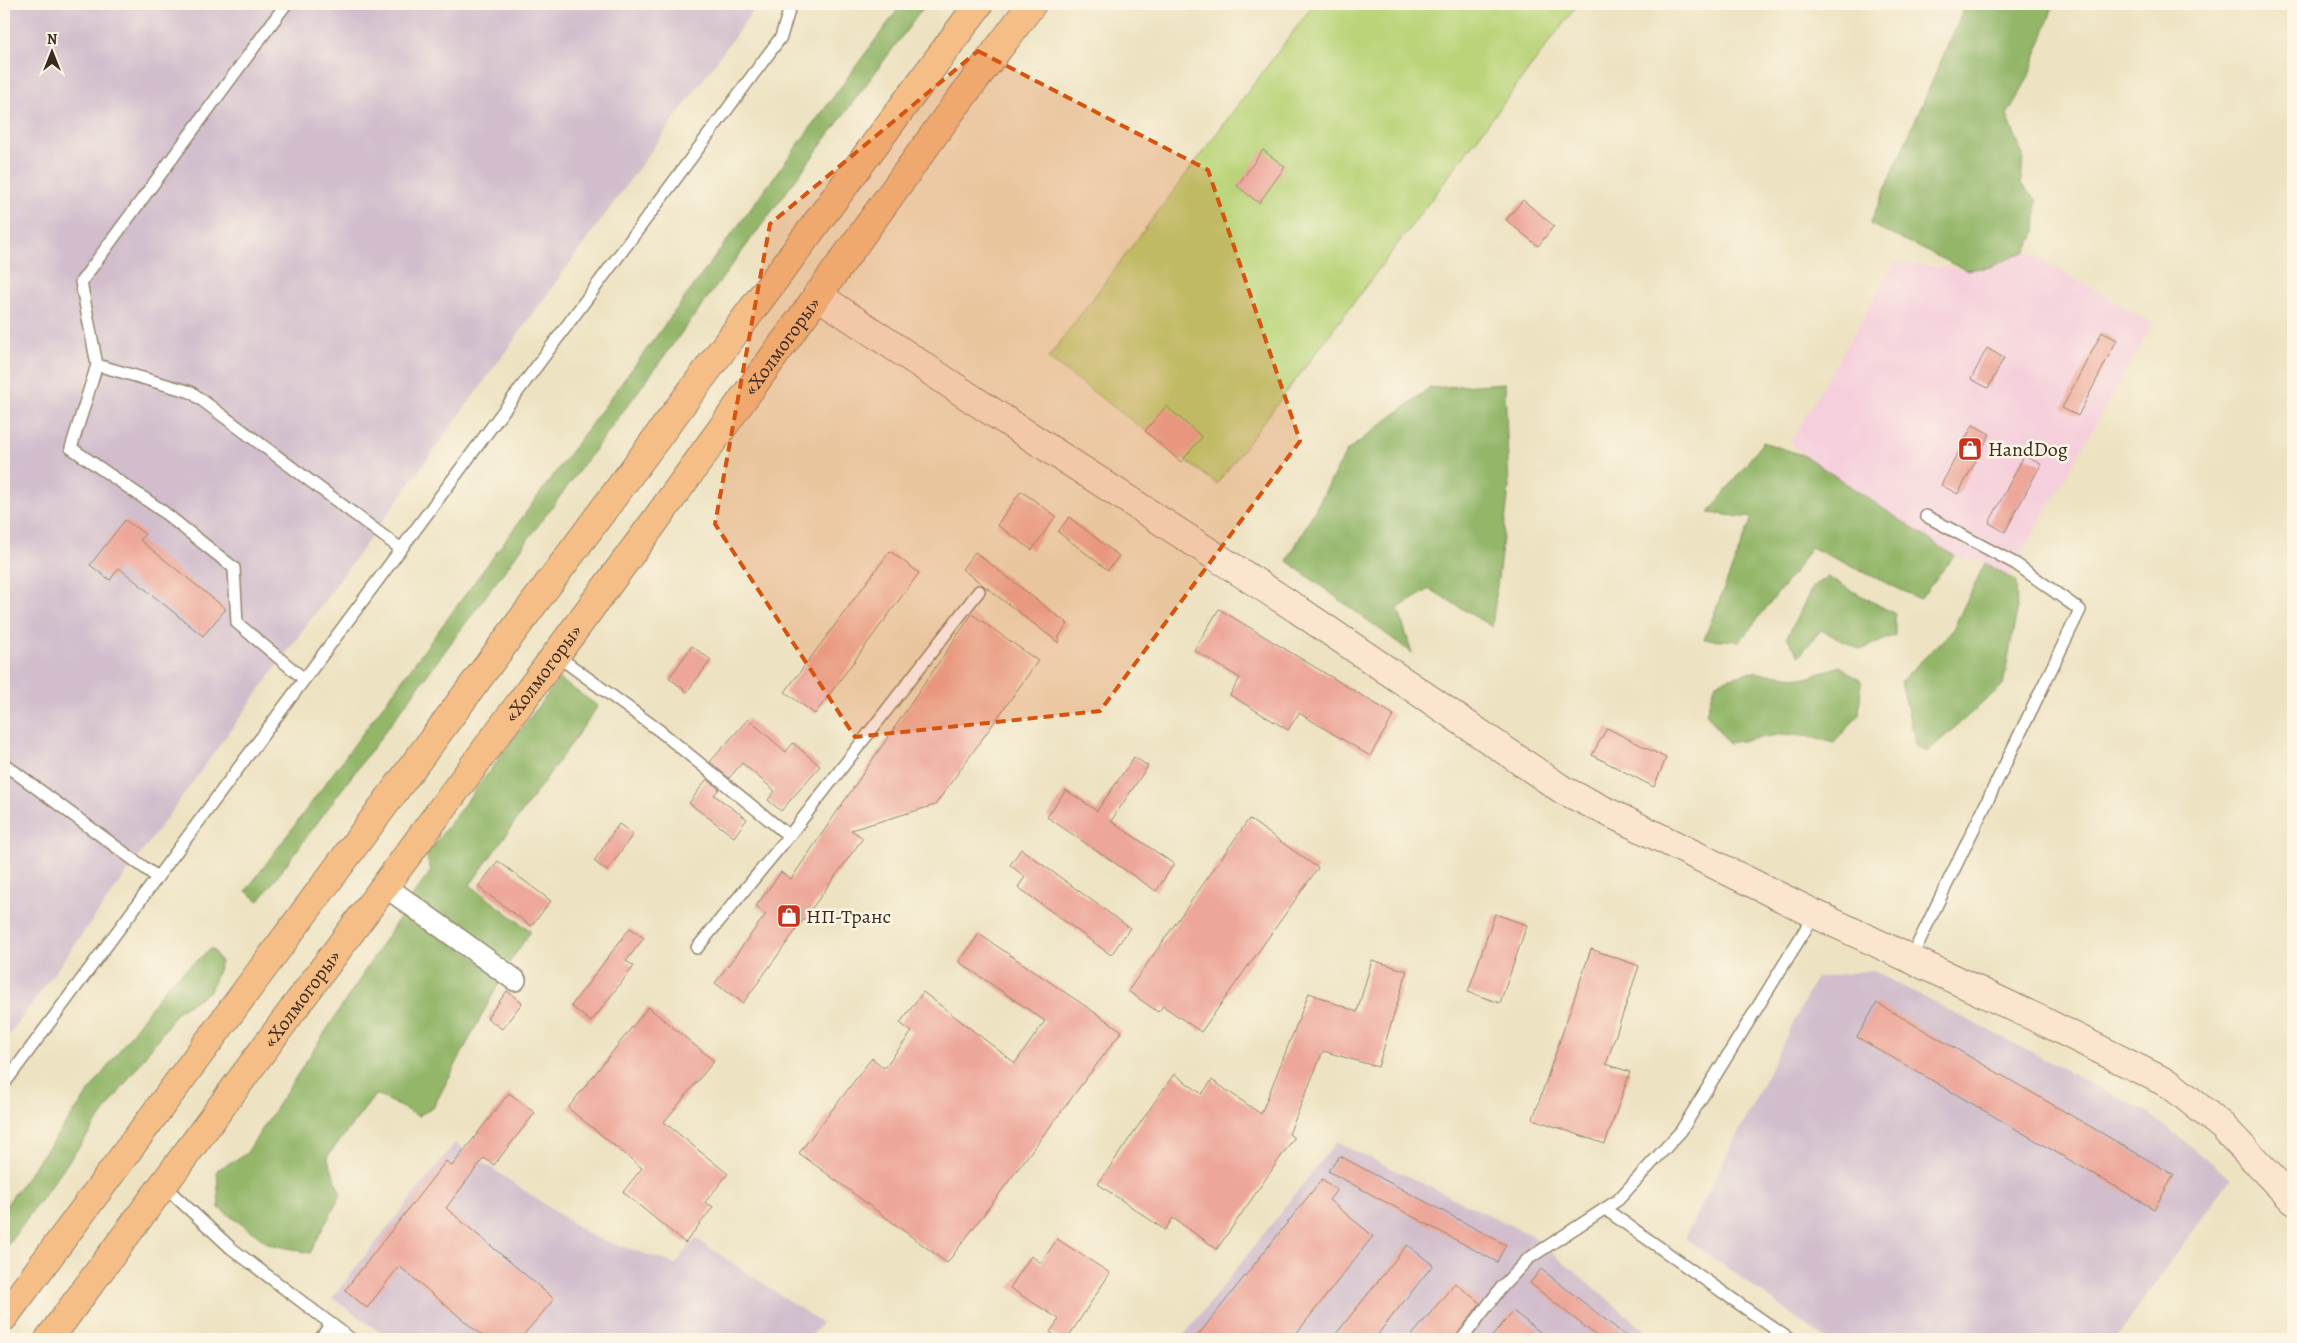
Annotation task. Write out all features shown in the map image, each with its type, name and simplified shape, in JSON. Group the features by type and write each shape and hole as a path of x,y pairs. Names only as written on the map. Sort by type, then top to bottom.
{"highway":[{"path":"4,1317 978,4"},
{"name":"«Холмогоры»","path":"49,1339 556,655 817,295 1032,4"}],"street":[{"path":"817,295 977,402 1298,609 1563,790 1815,914 2044,1021 2171,1085 2222,1126 2293,1200"},
{"path":"385,886 515,980"}],"lane":[{"path":"286,4 81,282 97,365 71,448 161,510 234,568 237,623 304,679"},
{"path":"4,1084 780,37 791,4"},
{"path":"97,365 191,392 401,548"},
{"path":"1911,958 2080,610 2016,564 1926,516"},
{"path":"697,948 789,836 979,591"},
{"path":"556,655 660,731 789,836"},
{"path":"4,764 157,877"},
{"path":"1462,1339 1501,1288 1528,1259 1618,1200 1681,1131 1815,914"},
{"path":"163,1185 231,1248 351,1339"},
{"path":"1605,1209 1789,1339"},
{"path":"320,1339 331,1324"}],"highlighted area":[{"path":"978,51 1208,170 1300,441 1100,711 855,737 715,524 770,224"}],"shaded area":[{"path":"4,4 758,4 4,1042"},
{"path":"2026,251 2153,323 2009,577 1985,563 1954,556 1805,456 1790,443 1895,262 1966,270 1990,267"},
{"path":"1871,970 2147,1112 2231,1178 2115,1339 1826,1339 1685,1238 1816,978"},
{"path":"1336,1142 1531,1235 1655,1339 1181,1339"},
{"path":"455,1143 591,1236 676,1264 695,1238 822,1323 809,1339 390,1339 332,1298"}],"green space":[{"path":"902,4 926,4 259,901 246,891"},
{"path":"1314,4 1578,4 1217,484 1048,358"},
{"path":"1966,4 2054,4 2028,78 2007,115 2023,155 2021,184 2037,200 2035,233 2026,251 1990,267 1966,270 1870,224"},
{"path":"1505,383 1509,489 1492,627 1430,589 1398,608 1412,653 1287,561 1347,451 1429,388"},
{"path":"1763,442 1805,456 1954,556 1920,599 1811,547 1793,574 1740,641 1704,639 1752,518 1709,513"},
{"path":"1985,563 2016,581 2017,611 2003,685 1927,752 1916,746 1901,681 1952,631"},
{"path":"1827,577 1895,614 1895,635 1861,650 1821,630 1799,656 1787,637 1813,586"},
{"path":"1840,666 1861,681 1859,715 1834,743 1811,737 1784,734 1728,743 1706,713 1716,683 1748,672 1807,678"},
{"path":"559,679 598,706 470,885 531,931 507,966 411,898 431,871 426,855"},
{"path":"405,909 502,977 433,1108 418,1116 376,1094 327,1157 341,1194 310,1253 269,1244 219,1208 217,1170 246,1154"},
{"path":"212,948 221,962 210,991 178,1011 4,1250 4,1208 168,984"}],"building":[{"path":"1263,150 1285,167 1259,203 1237,186"},
{"path":"1523,200 1554,226 1538,246 1506,220"},
{"path":"2102,332 2117,340 2078,416 2062,408"},
{"path":"1987,348 2004,358 1988,388 1971,379"},
{"path":"1166,406 1202,437 1181,462 1145,431"},
{"path":"1973,425 1990,434 1958,494 1941,485"},
{"path":"2024,456 2041,464 2005,532 1989,523"},
{"path":"1021,491 1056,516 1032,550 997,525"},
{"path":"1069,517 1119,556 1108,570 1058,532"},
{"path":"125,520 145,534 140,540 226,609 203,636 119,568 110,580 90,565"},
{"path":"890,551 919,573 815,714 785,692"},
{"path":"975,552 1068,624 1059,636 1059,643 962,569"},
{"path":"1219,609 1394,715 1370,756 1299,713 1288,730 1230,695 1240,678 1194,650"},
{"path":"972,614 1038,661 935,805 851,830 863,838 743,1003 715,983 766,914 756,906 781,872 791,879"},
{"path":"692,646 711,660 687,692 669,678"},
{"path":"748,719 786,752 793,743 820,766 781,811 768,800 775,791 742,763 729,778 710,762"},
{"path":"1607,728 1666,758 1654,787 1592,755"},
{"path":"1134,757 1148,766 1111,821 1174,864 1156,891 1047,817 1066,790 1097,811"},
{"path":"707,779 719,789 714,795 747,819 734,837 689,803"},
{"path":"1249,819 1318,868 1201,1032 1163,1006 1158,1012 1128,991"},
{"path":"619,824 633,834 607,871 594,861"},
{"path":"1021,849 1130,928 1111,955 1018,887 1025,877 1010,865"},
{"path":"498,861 551,901 531,926 478,887"},
{"path":"1495,914 1527,925 1500,1003 1468,992"},
{"path":"630,928 644,938 626,961 634,966 591,1022 571,1006"},
{"path":"979,934 1122,1031 947,1263 799,1153 872,1058 884,1068 912,1032 900,1023 923,992 1015,1063 1045,1021 959,962"},
{"path":"1591,949 1639,966 1606,1064 1630,1072 1605,1144 1533,1119"},
{"path":"1372,960 1407,971 1378,1067 1323,1051 1289,1134 1294,1138 1217,1249 1173,1218 1165,1230 1098,1184 1174,1074 1202,1094 1212,1080 1261,1114 1309,993 1357,1012"},
{"path":"507,991 522,1003 502,1029 487,1018"},
{"path":"1877,1003 2174,1175 2154,1209 1857,1037"},
{"path":"648,1007 714,1061 664,1122 728,1174 705,1202 713,1207 685,1243 623,1192 642,1168 568,1108"},
{"path":"509,1093 535,1113 494,1165 484,1158 446,1208 554,1299 520,1339 486,1339 399,1266 367,1308 345,1290 446,1161 452,1166"},
{"path":"1340,1156 1506,1245 1497,1262 1328,1171"},
{"path":"1322,1179 1337,1190 1329,1200 1373,1236 1292,1339 1195,1339"},
{"path":"1057,1239 1110,1273 1067,1339 1061,1339 1050,1332 1059,1319 1010,1288 1031,1256 1041,1263"},
{"path":"1407,1245 1433,1265 1374,1339 1332,1339"},
{"path":"1541,1269 1630,1339 1600,1339 1530,1283"},
{"path":"1455,1283 1480,1303 1455,1338 1409,1339"},
{"path":"1513,1311 1549,1339 1490,1339"}],"place":[{"name":"HandDog","path":"1970,449"},
{"name":"НП-Транс","path":"789,916"}]}
